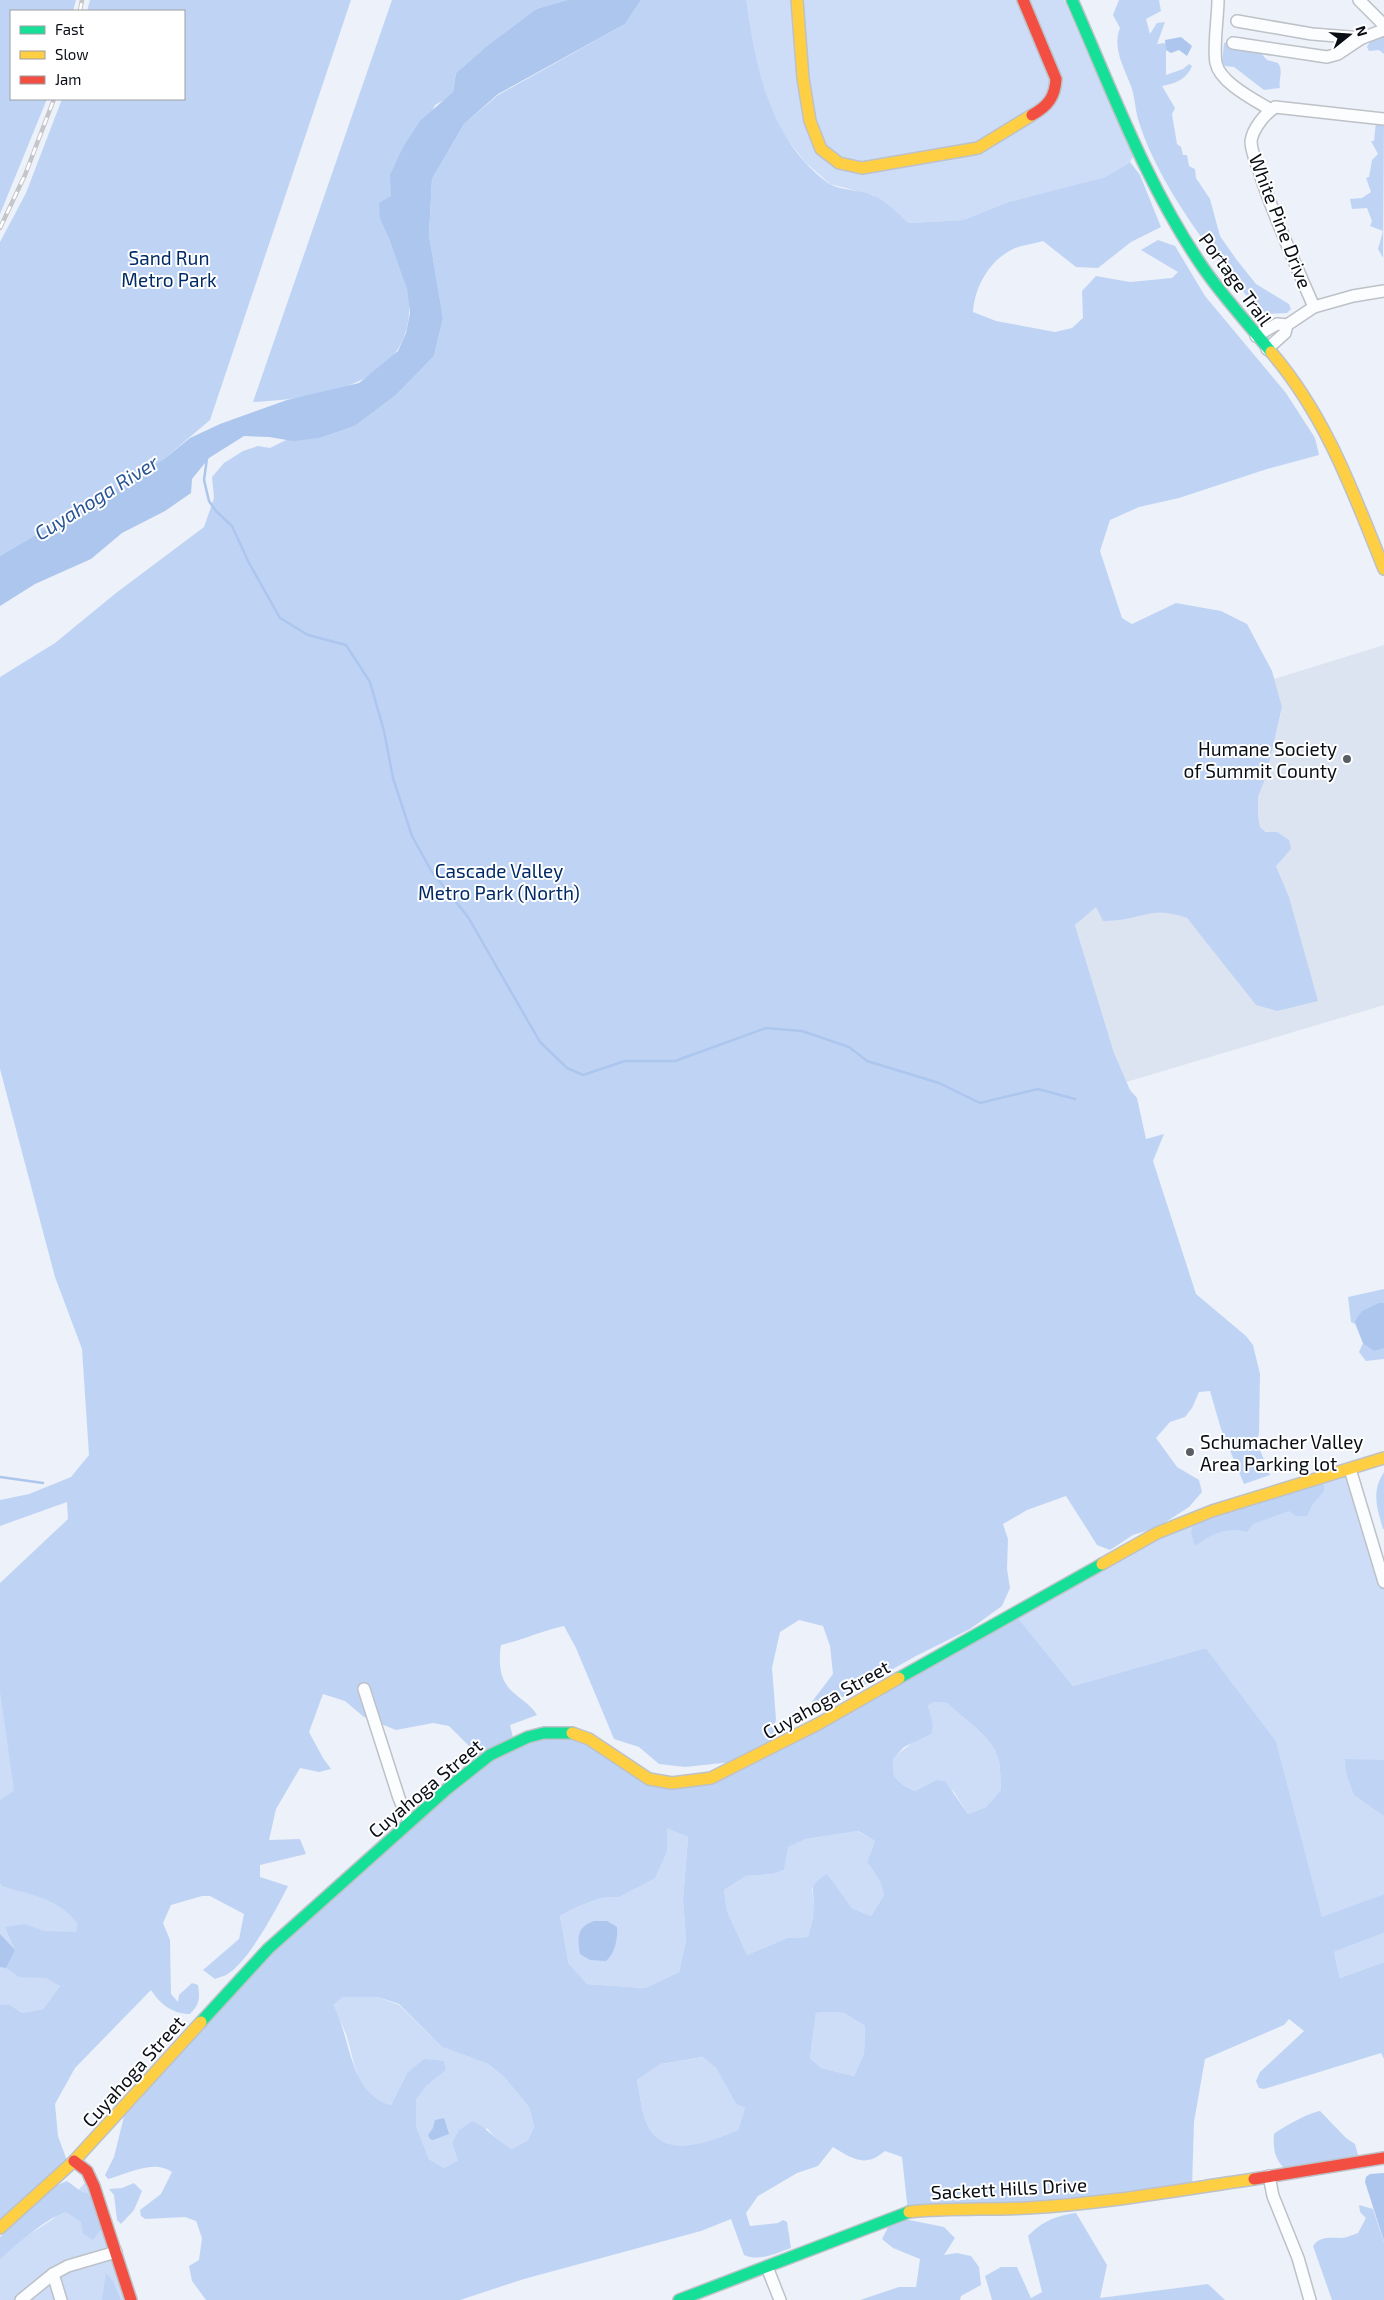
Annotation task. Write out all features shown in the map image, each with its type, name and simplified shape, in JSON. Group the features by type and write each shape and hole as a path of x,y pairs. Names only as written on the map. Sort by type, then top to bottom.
{"street":[{"path":"797,0 812,131 820,148 836,161 848,166 862,168 978,148 1022,123 1049,103 1055,92 1056,79 1023,0"},
{"name":"Portage Trail","path":"1072,0 1137,149 1168,212 1201,265 1256,336 1288,372 1318,416 1384,569"},
{"path":"1218,0 1216,63 1222,74 1243,94 1272,110 1276,107 1289,107 1384,119"},
{"path":"1360,0 1384,25"},
{"path":"1237,21 1312,34 1362,38"},
{"path":"1232,43 1327,57 1338,54 1362,38 1384,30"},
{"name":"White Pine Drive","path":"1272,110 1254,132 1251,142 1278,223 1314,307"},
{"path":"1256,336 1276,324 1287,324 1314,307 1353,296 1384,291"},
{"path":"1267,348 1285,333 1287,324"},
{"name":"Cuyahoga Street","path":"0,2228 74,2161 246,1971 409,1822 490,1756 514,1742 544,1733 567,1732 589,1739 649,1779 672,1784 710,1778 818,1724 1141,1542 1185,1520 1384,1458"},
{"path":"1350,1469 1384,1582"},
{"path":"364,1690 399,1798 409,1822"},
{"name":"Sackett Hills Drive","path":"679,2300 908,2212 1051,2206 1384,2158"},
{"path":"74,2161 87,2171 90,2177 131,2300"},
{"path":"1269,2176 1273,2196 1298,2258 1310,2300"},
{"path":"21,2300 53,2274 68,2266 116,2252"},
{"path":"766,2266 780,2300"},
{"path":"53,2274 61,2300"}],"shaded area":[{"path":"567,0 641,0 625,24 498,94 464,124 432,179 429,235 443,318 434,356 396,395 355,426 320,438 293,441 269,437 244,436 209,458 192,479 191,493 165,511 122,533 91,559 35,584 0,606 0,556 164,459 190,438 220,424 287,400 359,383 398,351 406,333 410,313 407,289 380,219 379,203 391,196 390,175 403,147 420,121 453,92 456,73 488,45 536,9"},
{"path":"743,0 1064,0 1134,155 1130,162 1105,177 1008,202 963,220 909,223 873,195 830,184 805,162 781,131 765,95 760,92"},
{"path":"1181,37 1192,46 1187,56 1179,50 1171,53 1166,50 1165,40"},
{"path":"1384,645 1384,1005 1123,1083 1075,925 1096,906 1103,921 1115,921 1142,913 1170,912 1187,918 1219,957 1317,1001 1289,898 1276,866 1277,832 1267,832 1260,827 1258,816 1258,797 1266,777 1282,708 1274,679"},
{"path":"1379,1303 1384,1303 1384,1348 1374,1351 1363,1343 1355,1321 1362,1311"},
{"path":"1350,1469 1384,1582 1384,1894 1322,1918 1276,1741 1206,1648 1073,1686 1014,1613 1157,1533"},
{"path":"0,1659 67,1910 79,1924 60,1986 43,2009 22,2013 9,2004 0,2005"},
{"path":"933,1702 947,1703 976,1728 995,1750 1000,1765 1001,1790 986,1807 968,1814 954,1792 936,1780 915,1791 903,1785 894,1776 893,1759 925,1731 929,1716 928,1706"},
{"path":"667,1827 688,1837 683,1899 686,1940 679,1972 645,1988 587,1984 567,1963 560,1916 601,1898 619,1897 634,1888 667,1851"},
{"path":"857,1831 875,1841 867,1862 880,1881 884,1895 871,1916 852,1908 827,1875 812,1889 815,1910 808,1937 787,1938 747,1955 727,1911 724,1890 746,1876 773,1874 784,1870 787,1847 806,1839"},
{"path":"607,1921 617,1927 615,1945 612,1954 606,1961 590,1960 580,1954 579,1938 581,1930 588,1923"},
{"path":"1384,1933 1384,1962 1340,1978 1334,1952"},
{"path":"0,1934 15,1950 6,1968 0,1967"},
{"path":"343,1997 378,1997 399,2005 442,2047 488,2064 504,2077 529,2107 534,2127 528,2140 512,2149 501,2144 487,2128 458,2160 444,2168 429,2159 416,2126 416,2100 427,2085 407,2073 391,2105 379,2100 363,2086 358,2077 346,2034 332,2005"},
{"path":"816,2013 844,2013 865,2026 864,2054 854,2076 821,2068 810,2058"},
{"path":"704,2057 716,2068 736,2104 745,2108 738,2130 701,2143 675,2145 664,2142 654,2134 646,2122 637,2080 661,2064"},
{"path":"444,2118 449,2134 433,2140 430,2139 428,2135 433,2128 435,2120"},
{"path":"1384,2173 1384,2241 1365,2182 1366,2177 1370,2174"},
{"path":"90,2177 131,2300 0,2300 0,2260 24,2238 53,2219"}],"green space":[{"path":"0,0 76,0 73,10 10,10 10,100 47,100 0,214"},
{"name":"Sand Run Metro Park","path":"90,0 351,0 210,420 164,459 0,556 0,242 26,193 62,100 185,100 185,10 87,10"},
{"path":"392,0 567,0 536,9 488,45 456,73 453,92 448,98 435,105 380,219 400,264 409,301 409,313 404,338 391,358 373,373 351,384 327,392 253,402"},
{"name":"Cascade Valley Metro Park (North)","path":"641,0 746,0 761,76 779,124 792,145 808,165 828,183 833,186 877,197 909,223 963,220 1008,202 1105,177 1130,162 1140,175 1161,227 1131,242 1098,268 1076,267 1043,241 1013,249 1004,254 990,267 980,284 973,312 996,321 1055,332 1072,328 1083,318 1082,291 1096,276 1130,282 1172,278 1178,272 1141,250 1158,240 1175,246 1205,296 1286,393 1315,438 1319,455 1267,469 1179,498 1139,507 1110,520 1100,551 1122,618 1132,624 1176,603 1221,611 1247,624 1272,671 1282,707 1266,777 1258,797 1258,816 1260,827 1266,832 1277,832 1289,840 1291,849 1276,866 1289,897 1318,1001 1277,1011 1256,1005 1187,918 1174,914 1153,913 1115,921 1103,921 1096,907 1075,925 1114,1053 1130,1090 1137,1098 1146,1139 1164,1134 1153,1161 1196,1294 1246,1336 1253,1345 1260,1374 1259,1434 1256,1440 1270,1475 1244,1484 1221,1429 1210,1391 1199,1392 1192,1408 1185,1417 1170,1422 1156,1438 1177,1467 1199,1480 1202,1492 1189,1507 1158,1527 1133,1535 1110,1550 1097,1545 1066,1496 1027,1510 1003,1524 1008,1539 1007,1569 1010,1588 1002,1606 970,1629 916,1656 818,1711 811,1703 833,1674 830,1646 823,1626 799,1620 780,1632 772,1668 776,1719 771,1746 732,1762 685,1767 659,1764 639,1747 614,1739 576,1648 564,1626 501,1645 500,1665 504,1680 509,1688 530,1706 537,1715 510,1725 514,1742 547,1733 561,1732 573,1734 597,1745 648,1778 666,1783 689,1782 721,1774 737,1767 879,1691 1014,1613 1073,1686 1206,1648 1276,1741 1322,1917 1384,1894 1384,1933 1334,1952 1340,1978 1384,1962 1384,2059 1381,2053 1264,2089 1259,2088 1256,2081 1260,2072 1304,2031 1289,2019 1284,2025 1205,2059 1194,2122 1192,2187 1046,2207 908,2212 902,2157 885,2151 871,2159 859,2160 833,2147 818,2166 797,2173 758,2196 746,2213 750,2226 778,2223 783,2220 787,2222 791,2248 768,2256 756,2258 744,2255 731,2219 701,2231 524,2279 460,2300 206,2300 192,2281 189,2266 199,2260 202,2238 196,2221 185,2217 145,2219 141,2216 140,2210 161,2194 172,2172 165,2168 149,2167 108,2179 105,2175 114,2157 127,2104 246,1971 311,1909 475,1766 468,1745 449,1726 433,1723 396,1730 364,1717 345,1701 323,1694 309,1732 331,1769 319,1772 300,1768 276,1809 269,1840 300,1839 306,1854 260,1865 260,1877 288,1886 262,1933 246,1957 237,1966 228,1974 215,1979 203,1970 239,1939 244,1914 210,1896 202,1896 171,1905 163,1923 170,1940 171,1994 178,2002 179,1995 192,1983 198,1985 199,1997 196,2007 190,2014 172,2010 158,2000 151,1990 75,2068 55,2104 58,2136 69,2166 0,2227 0,2005 9,2004 22,2013 43,2009 60,1986 46,1978 19,1977 6,1968 15,1950 5,1927 25,1924 44,1931 76,1932 78,1924 62,1908 53,1903 34,1895 2,1886 0,1883 0,1800 14,1791 0,1691 0,1583 68,1519 67,1502 0,1526 0,1500 29,1494 71,1477 89,1455 82,1349 55,1277 0,1069 0,677 55,643 116,593 204,527 214,498 212,477 224,463 243,451 258,446 270,448 286,440 320,438 355,426 396,395 434,356 443,318 429,235 432,179 464,124 498,95 625,24","holes":["933,1702 947,1703 976,1728 995,1750 1000,1766 1001,1790 986,1807 968,1814 945,1781 936,1780 915,1791 903,1785 894,1776 893,1759 904,1747 931,1734 933,1725 928,1706","667,1828 688,1837 683,1899 686,1940 679,1972 645,1988 587,1984 568,1963 560,1916 601,1898 619,1897 655,1878 667,1851","858,1831 875,1841 867,1862 880,1881 884,1895 871,1916 852,1908 827,1874 814,1885 814,1912 808,1937 787,1938 747,1955 727,1911 724,1890 746,1876 773,1874 784,1870 788,1847 806,1839","343,1997 378,1997 399,2004 442,2047 488,2064 504,2077 529,2107 534,2127 528,2140 512,2149 473,2121 459,2130 452,2143 458,2160 444,2168 429,2159 416,2126 416,2100 427,2085 446,2070 444,2061 424,2059 407,2073 391,2105 377,2099 366,2089 353,2063 333,2005","816,2013 844,2013 865,2026 864,2054 854,2076 821,2068 810,2058","703,2057 716,2068 736,2104 745,2108 738,2130 701,2143 675,2145 664,2142 654,2134 646,2122 637,2080 661,2064"]},
{"path":"1119,0 1159,0 1161,11 1146,19 1150,34 1157,23 1165,22 1157,44 1165,43 1166,46 1166,75 1183,69 1189,64 1192,66 1190,71 1180,80 1162,86 1175,108 1172,114 1177,144 1181,147 1183,155 1187,155 1189,166 1195,169 1196,178 1210,199 1220,236 1256,284 1289,304 1291,309 1287,313 1262,314 1208,247 1159,170 1138,119 1132,90 1118,50 1117,43 1120,28 1113,15"},
{"path":"1384,35 1384,54 1379,50 1369,51 1367,47 1372,38"},
{"path":"1228,42 1260,52 1267,60 1278,63 1281,69 1280,88 1264,90 1234,67 1225,66 1222,61 1224,43"},
{"path":"1376,122 1384,122 1383,258 1378,249 1383,231 1370,226 1372,221 1367,208 1352,209 1350,199 1362,198 1371,192 1366,178 1369,177 1372,160 1378,154 1371,141 1374,141"},
{"path":"1384,1289 1384,1359 1366,1361 1359,1352 1363,1343 1355,1324 1351,1322 1348,1297"},
{"path":"1384,1472 1383,1529 1377,1507 1376,1493"},
{"path":"1317,1484 1324,1485 1324,1491 1312,1505 1307,1516 1296,1516 1289,1511 1253,1524 1247,1532 1233,1530 1220,1532 1195,1546 1191,1533 1193,1525"},
{"path":"1345,1759 1384,1760 1384,1816 1354,1795 1346,1773"},
{"path":"1320,2111 1346,2138 1355,2144 1358,2155 1313,2165 1284,2168 1275,2152 1274,2134 1309,2114"},
{"path":"67,2181 82,2192 87,2193 94,2201 102,2228 93,2240 83,2234 81,2222 66,2212 49,2220 0,2260 0,2237 55,2186"},
{"path":"134,2183 142,2191 134,2210 121,2224 117,2220 114,2195 109,2189 122,2188"},
{"path":"1359,2205 1373,2209 1384,2242 1384,2300 1332,2300 1313,2246 1322,2239 1343,2238 1358,2233 1366,2218 1360,2212"},
{"path":"1076,2213 1107,2265 1100,2298 1208,2284 1225,2300 992,2300 985,2276 1001,2267 1017,2267 1031,2298 1042,2292 1028,2236 1039,2226 1050,2220"},
{"path":"904,2219 944,2227 955,2238 944,2255 957,2253 971,2256 979,2267 981,2285 961,2296 960,2300 860,2300 899,2287 916,2287 920,2259 893,2248 882,2239 888,2227"},
{"path":"106,2273 113,2281 121,2300 102,2300"}],"waterway":[{"path":"207,458 204,480 209,501 216,511 232,526 249,563 280,618 308,635 346,645 370,682 384,731 393,778 412,836 432,872 468,917 540,1042 567,1068 583,1075 625,1061 675,1061 766,1028 802,1031 849,1047 867,1061 939,1083 980,1103 1038,1089 1075,1099"},
{"path":"0,1477 43,1483"}],"railway":[{"path":"80,10 82,0"},
{"path":"0,228 25,175 54,100"}],"traffic: fast":[{"path":"1072,0 1131,136 1182,235 1210,277 1271,352"},
{"path":"899,1678 1102,1564"},
{"path":"201,2022 268,1949 447,1789 490,1755 528,1737 544,1733 572,1733"},
{"path":"679,2300 909,2212"}],"traffic: slow":[{"path":"797,0 803,78 810,121 821,149 839,163 862,168 978,148 1032,115"},
{"path":"1271,352 1308,402 1323,428 1349,483 1384,569"},
{"path":"1102,1564 1157,1533 1212,1511 1384,1458"},
{"path":"572,1733 589,1739 649,1779 672,1783 711,1778 818,1724 899,1678"},
{"path":"0,2228 74,2161 201,2022"},
{"path":"909,2212 1055,2206 1141,2196 1254,2179"}],"traffic: jam":[{"path":"1023,0 1056,79 1050,100 1032,115"},
{"path":"1254,2179 1384,2158"},
{"path":"74,2161 87,2171 94,2186 131,2300"}],"place":[{"name":"Humane Society of Summit County","path":"1347,759"},
{"name":"Schumacher Valley Area Parking lot","path":"1190,1452"}],"water label":[{"name":"Cuyahoga River","path":"96,497"}]}
